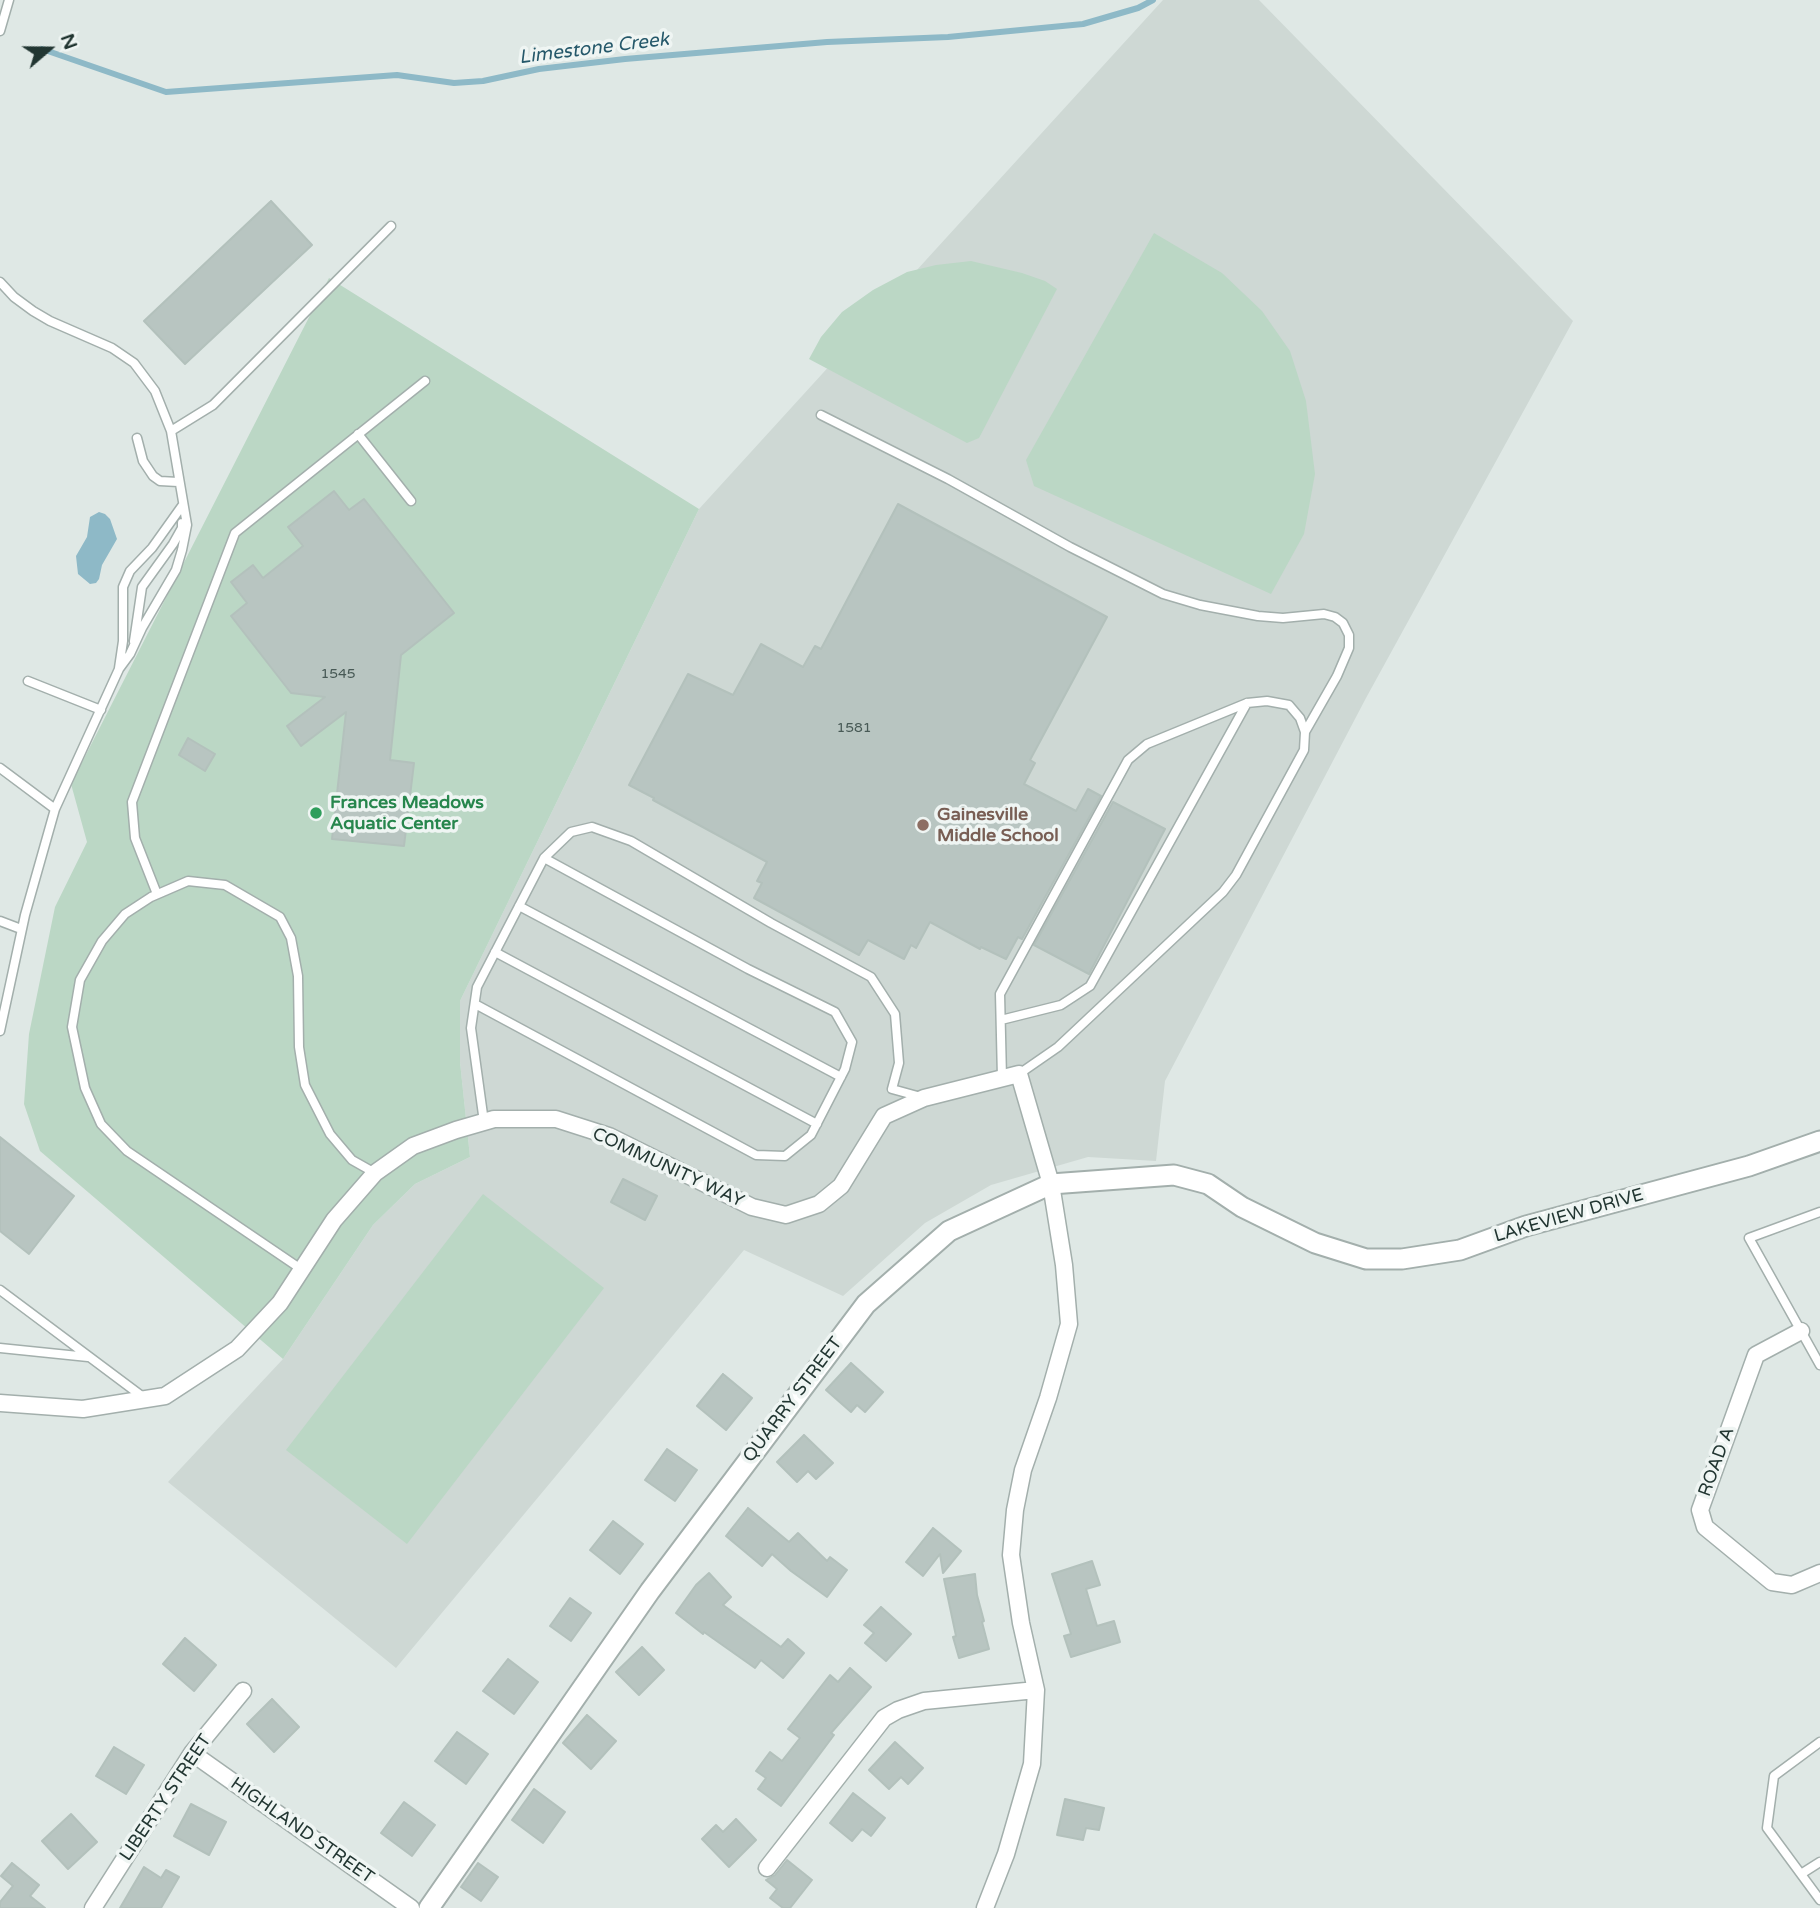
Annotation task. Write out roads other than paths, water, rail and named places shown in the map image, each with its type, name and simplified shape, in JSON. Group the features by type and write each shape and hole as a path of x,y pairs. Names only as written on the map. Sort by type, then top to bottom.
{"street":[{"name":"COMMUNITY WAY","path":"0,1403 83,1409 165,1396 237,1349 280,1303 334,1220 374,1173 413,1146 456,1130 494,1119 556,1119 609,1136 752,1207 786,1215 819,1204 841,1186 884,1116 924,1098 1019,1074"},
{"path":"985,1908 1006,1854 1032,1765 1036,1690 1021,1623 1011,1555 1015,1510 1023,1470 1048,1398 1069,1324 1065,1265 1051,1184 1019,1074"},
{"name":"LAKEVIEW DRIVE","path":"1315,1243 1366,1259 1402,1259 1460,1251 1526,1226 1749,1167 1820,1141"},
{"name":"QUARRY STREET","path":"429,1908 650,1591 866,1304 949,1231 1051,1184 1174,1175 1208,1184 1242,1207 1315,1243"},
{"name":"ROAD A","path":"1801,1331 1756,1355 1700,1510 1705,1527 1772,1581 1792,1585 1820,1573"},
{"name":"LIBERTY STREET","path":"93,1908 192,1753 243,1690"},
{"path":"767,1868 884,1718 924,1701 1036,1690"},
{"name":"HIGHLAND STREET","path":"192,1753 411,1908"}],"lane":[{"path":"0,31 9,0"},
{"path":"171,431 213,405 390,226"},
{"path":"0,282 33,312 112,348 134,363 155,391 171,431 187,525 179,560 119,669 55,809 21,929 0,1031"},
{"path":"157,894 135,838 132,802 235,533 425,381"},
{"path":"821,415 948,479 1069,547 1163,594 1258,617 1283,618 1324,614 1335,617 1343,623 1349,635 1349,648 1337,676 1305,732"},
{"path":"358,434 411,501"},
{"path":"137,438 144,461 153,476 160,481 178,482"},
{"path":"132,649 142,587 182,528 182,506"},
{"path":"119,669 123,641 123,587 130,571 152,548 182,506"},
{"path":"28,681 101,710"},
{"path":"1002,1079 1000,994 1128,760 1147,744 1247,704 1267,701 1289,705 1300,718 1305,732 1304,750 1236,875 1223,892 1058,1047 1019,1074"},
{"path":"1001,1020 1061,1005 1090,986 1247,704"},
{"path":"0,768 55,809"},
{"path":"484,1122 471,1028 477,987 544,858 571,832 592,827 631,841 771,923 871,977 895,1014 899,1063 892,1089 924,1098"},
{"path":"475,1004 756,1155 785,1156 811,1135 841,1077 852,1042 835,1012 748,969 544,858"},
{"path":"301,1269 127,1151 101,1124 85,1088 72,1027 80,980 102,941 125,914 157,894 188,881 225,885 280,917 291,938 298,976 299,1046 304,1085 330,1135 352,1160 374,1173"},
{"path":"519,906 841,1077"},
{"path":"0,921 21,929"},
{"path":"495,952 817,1124"},
{"path":"1820,1212 1749,1238 1820,1365"},
{"path":"0,1290 146,1399"},
{"path":"0,1348 91,1358"},
{"path":"1820,1742 1774,1776 1767,1828 1820,1900"},
{"path":"1801,1874 1820,1862"}],"water":[{"path":"99,512 110,519 117,539 102,565 99,579 90,584 78,574 76,556 87,537 90,517"}],"waterway":[{"name":"Limestone Creek","path":"42,49 166,92 397,75 454,83 625,59 827,42 948,37 1083,24 1138,8 1153,0"}],"place":[{"name":"Frances Meadows Aquatic Center","path":"316,813"},
{"name":"Gainesville Middle School","path":"923,825"}]}
